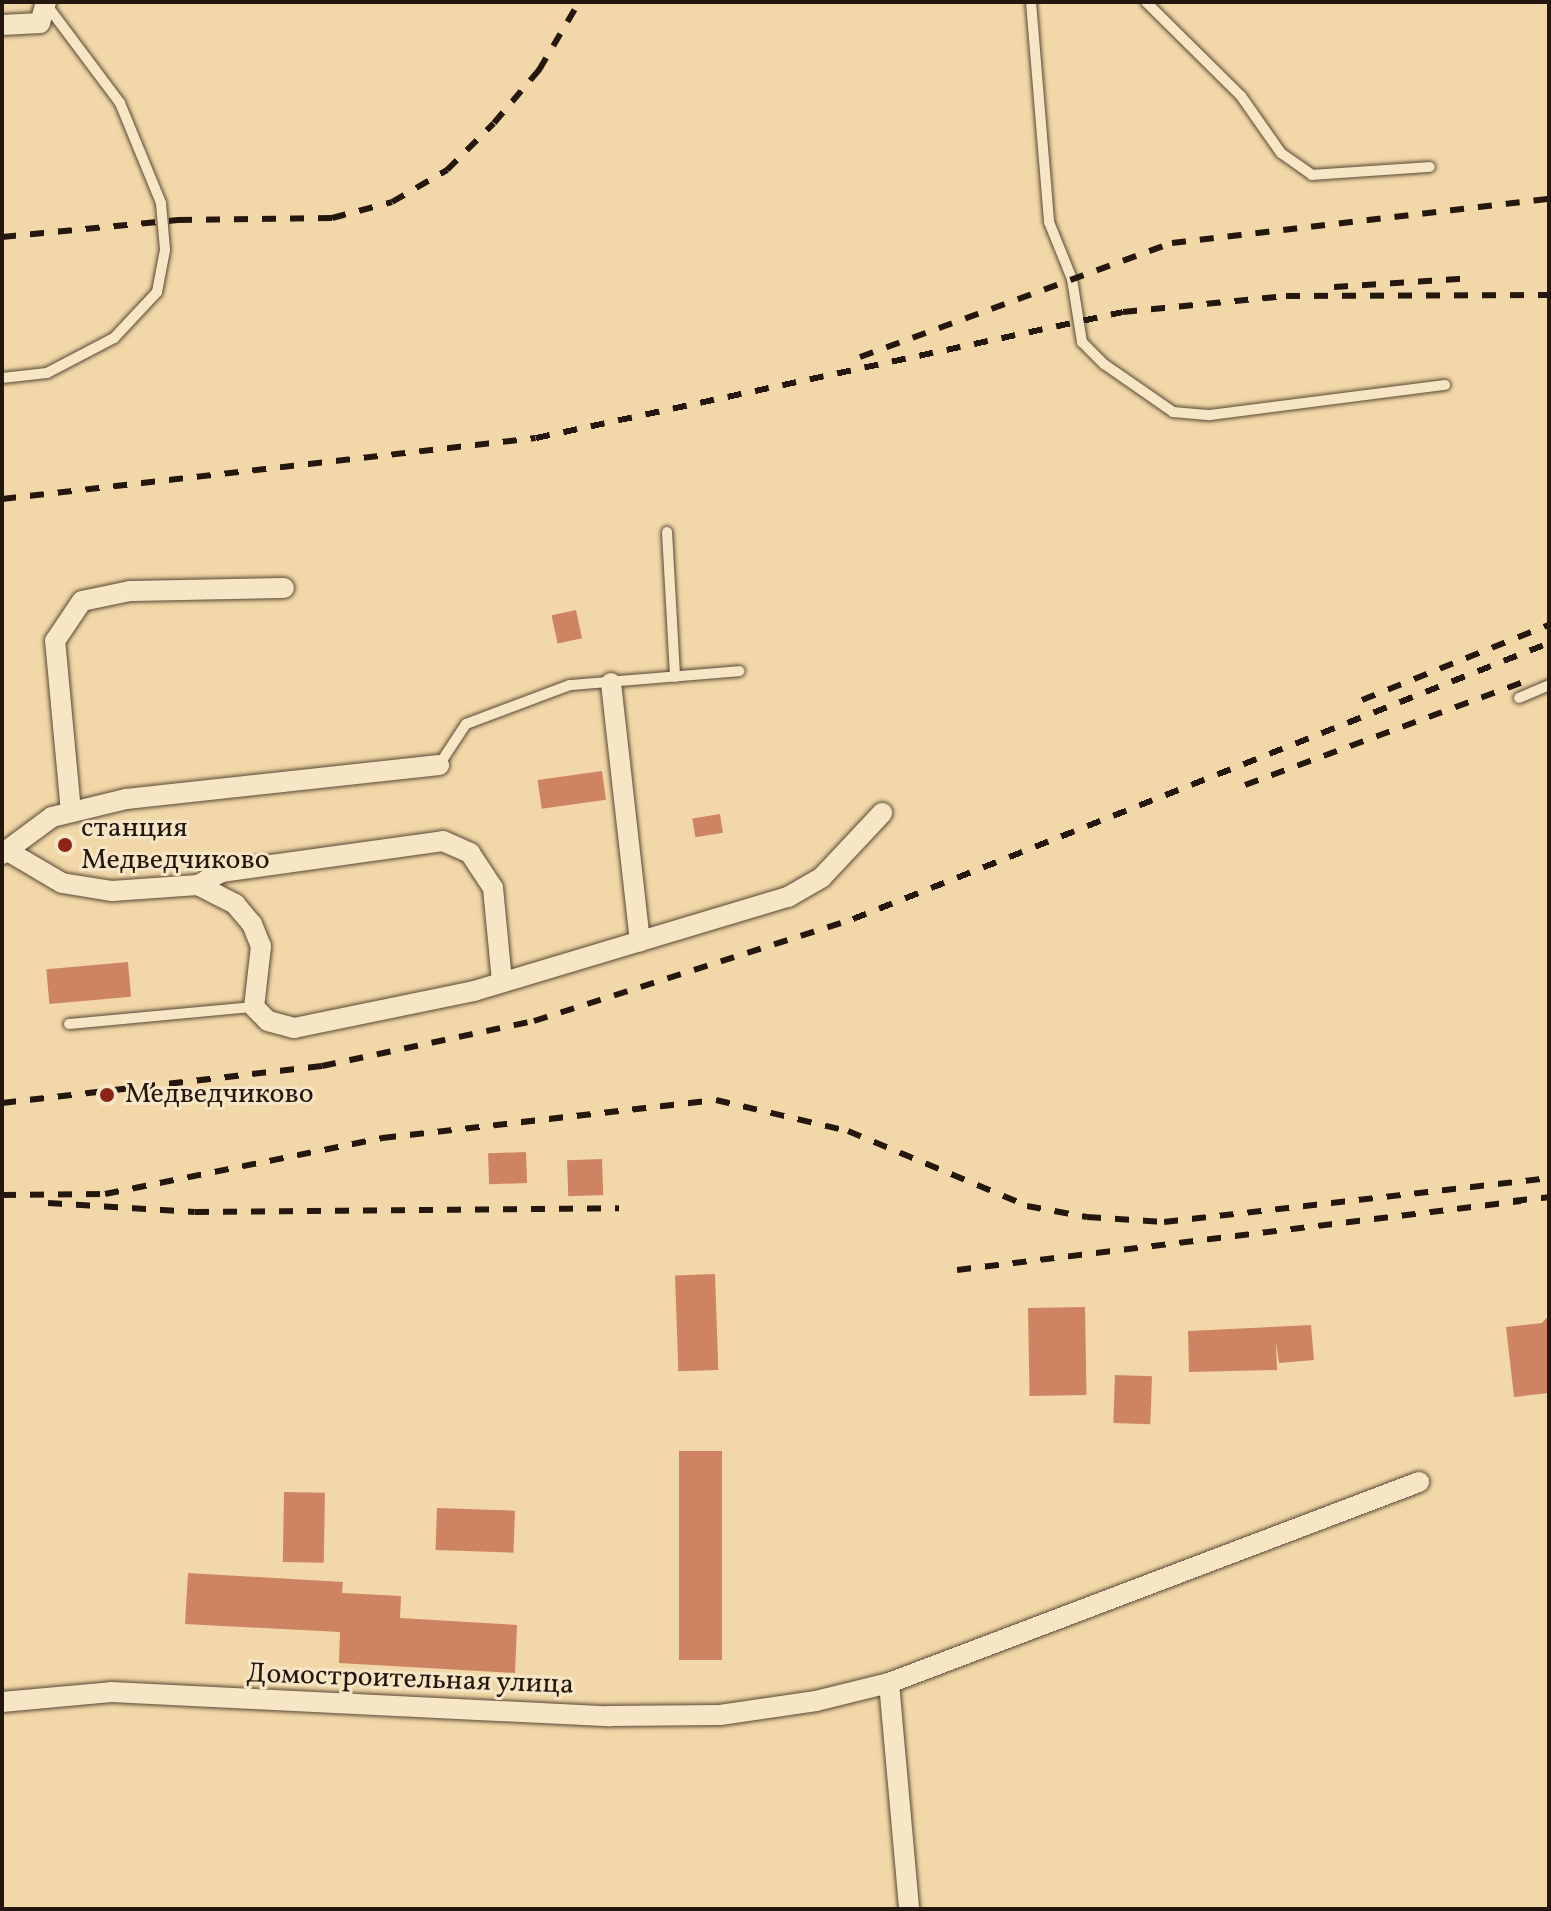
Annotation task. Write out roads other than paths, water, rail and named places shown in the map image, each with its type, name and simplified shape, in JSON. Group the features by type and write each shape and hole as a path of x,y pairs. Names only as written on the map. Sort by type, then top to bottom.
{"street":[{"path":"2,25 40,23 46,3"},
{"path":"71,812 55,641 82,601 130,591 284,588"},
{"path":"611,683 640,941"},
{"path":"439,765 126,799 52,817 6,853 62,883 112,891 198,885 221,872 443,841 470,853 493,888 502,982"},
{"path":"198,885 235,904 252,924 261,946 254,1007 268,1021 294,1028 502,982 788,897 822,877 882,813"},
{"name":"Домостроительная улица","path":"2,1702 111,1692 609,1716 720,1715 816,1701 889,1683 1419,1482"},
{"path":"889,1683 909,1909"}],"lane":[{"path":"1031,2 1049,222 1072,279 1082,342 1104,364 1173,412 1210,415 1445,385"},
{"path":"1146,2 1241,96 1281,153 1312,175 1430,167"},
{"path":"2,378 47,373 114,338 157,292 165,250 161,203 120,103 46,3"},
{"path":"667,532 675,677"},
{"path":"439,765 466,724 570,685 739,671"},
{"path":"1519,698 1549,685"},
{"path":"69,1024 254,1007"}],"railway":[{"path":"2,237 178,220 332,218 392,202 447,170 494,123 539,70 579,2"},
{"path":"860,357 1172,243 1549,199"},
{"path":"1334,287 1474,278"},
{"path":"2,499 536,438 1123,312 1286,296 1549,295"},
{"path":"1362,700 1549,625"},
{"path":"2,1103 322,1066 534,1021 853,919 1549,643"},
{"path":"1245,785 1523,682"},
{"path":"2,1195 105,1194 382,1138 716,1100 848,1131 1027,1206 1087,1217 1164,1222 1549,1178"},
{"path":"1513,1201 1549,1197"},
{"path":"957,1270 1521,1201"},
{"path":"48,1203 195,1212 619,1208"}],"place":[{"name":"станция Медведчиково","path":"65,845"},
{"name":"Медведчиково","path":"107,1095"}]}
